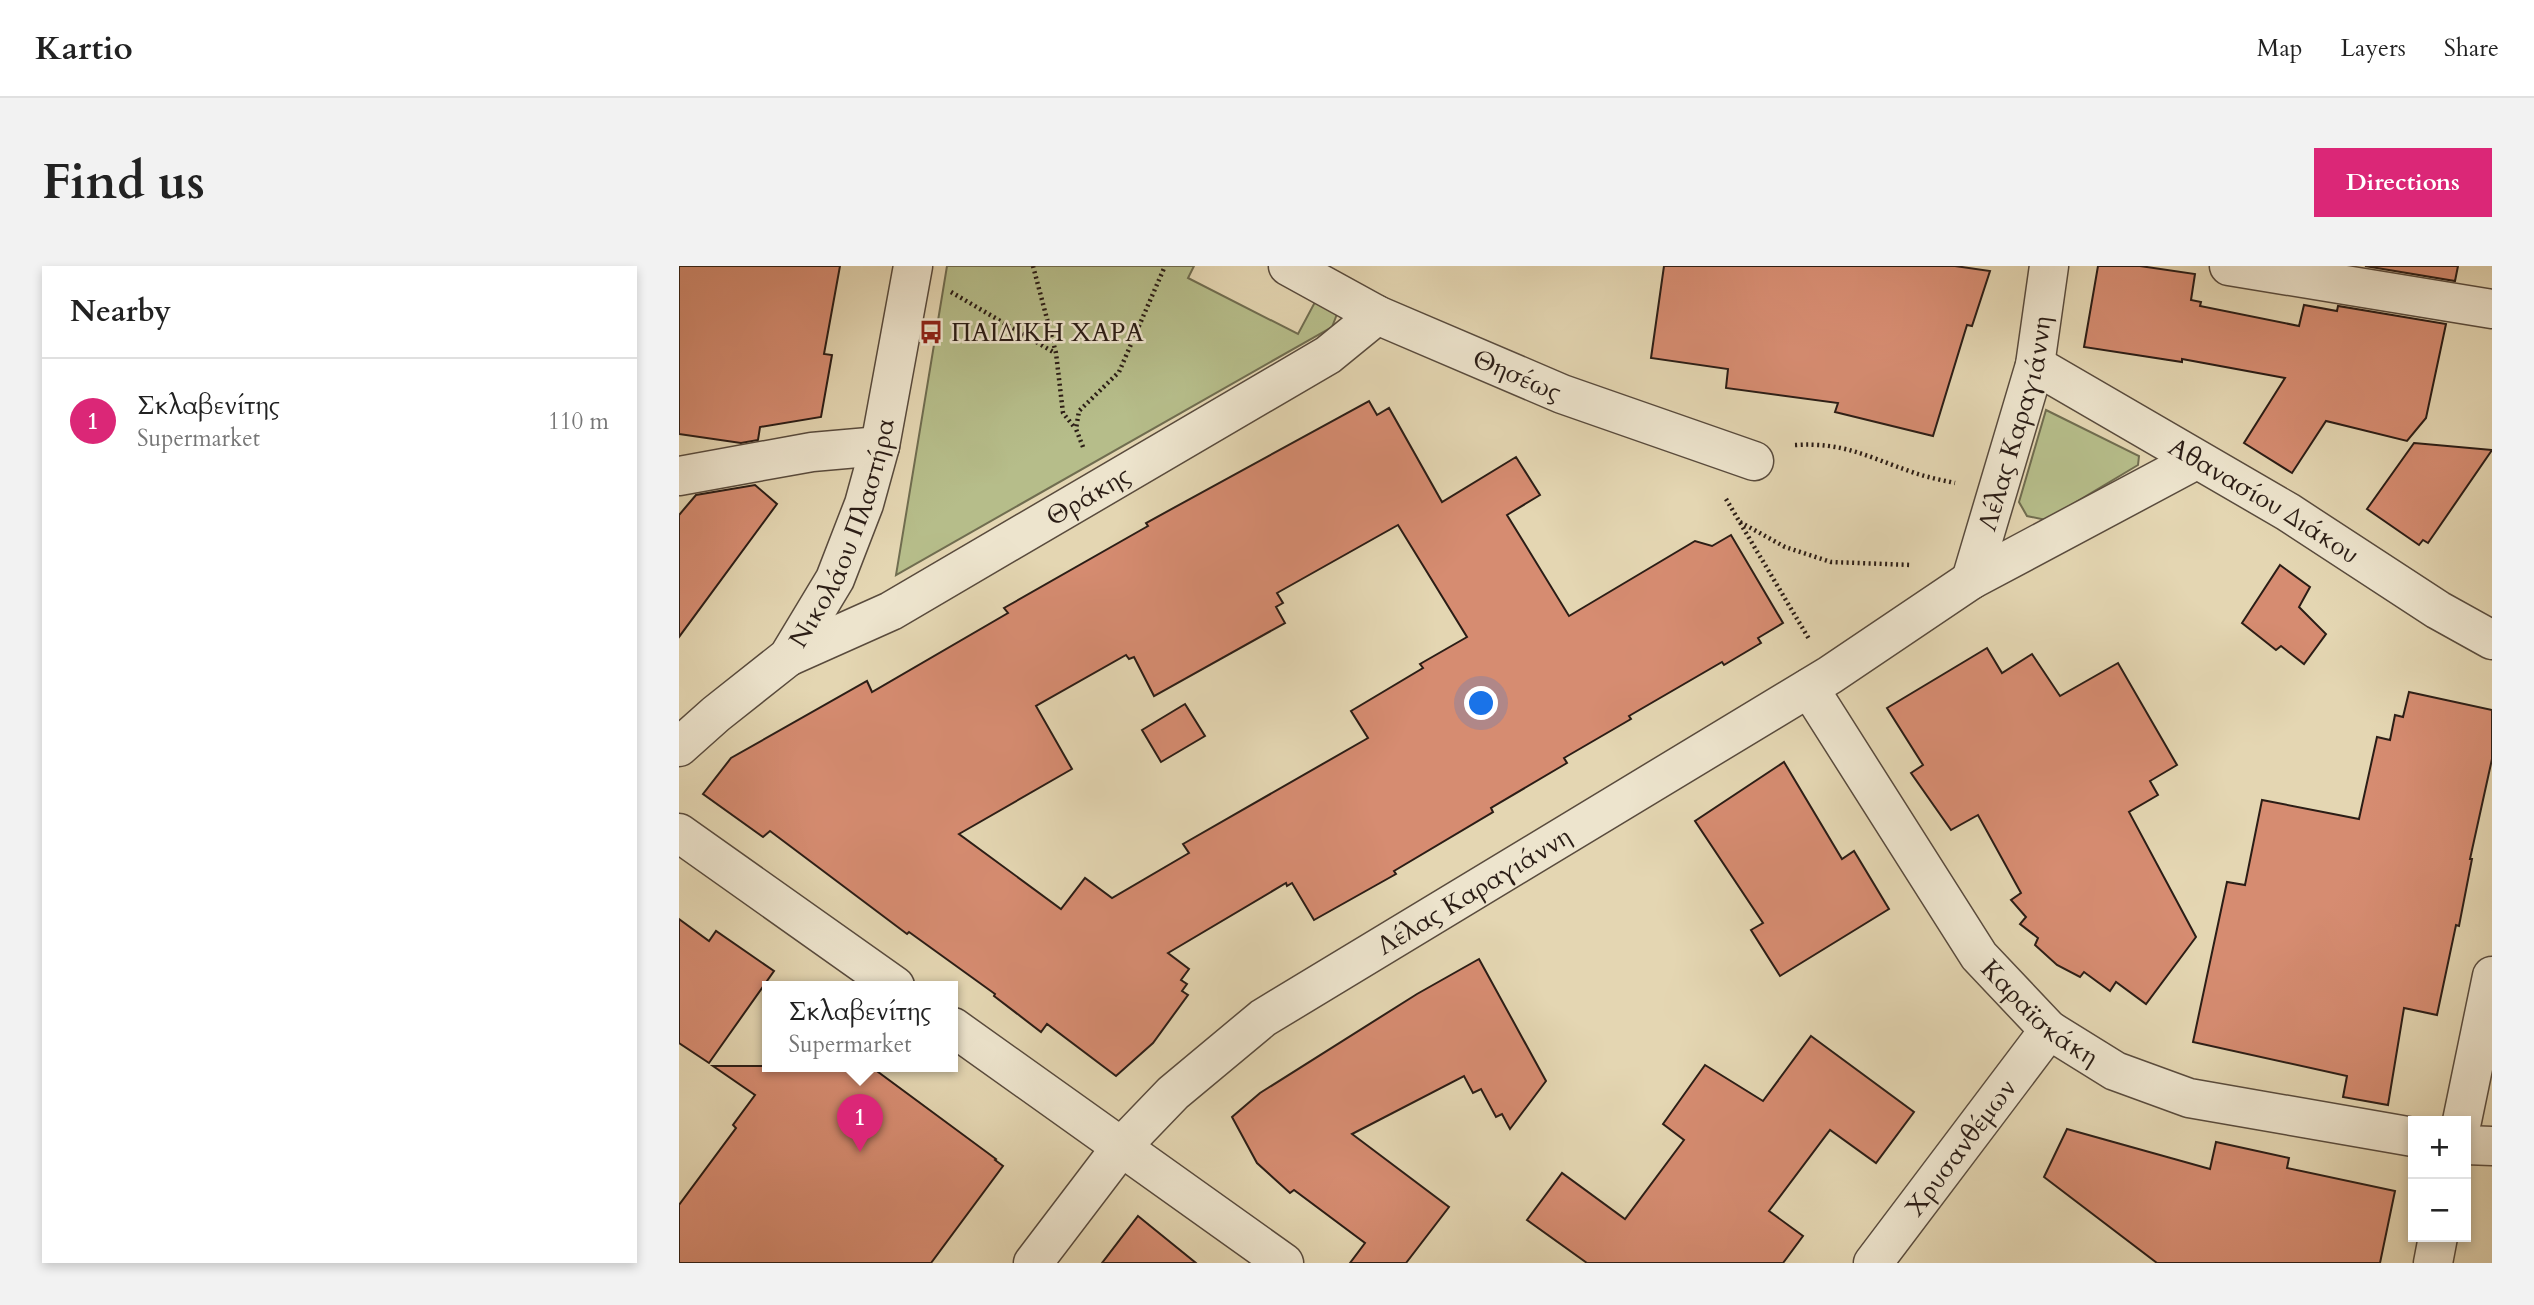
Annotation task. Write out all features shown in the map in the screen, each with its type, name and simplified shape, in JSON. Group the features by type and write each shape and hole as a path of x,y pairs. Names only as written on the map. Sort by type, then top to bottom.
{"street":[{"name":"Θησέως","path":"1288,266 1377,315 1562,394 1754,461"},
{"name":"Λέλας Καραγιάννη","path":"1973,572 2035,365 2049,266"},
{"path":"2229,266 2492,309"},
{"name":"Νικολάου Πλαστήρα","path":"679,747 788,657 835,579 864,504 880,446 913,268"},
{"name":"Θράκης","path":"788,657 891,611 1328,355 1377,315"},
{"name":"Αθανασίου Διάκου","path":"2035,365 2288,512 2438,610 2492,640"},
{"path":"679,476 812,452 880,446"},
{"name":"Λέλας Καραγιάννη","path":"1033,1263 1122,1146 1173,1093 1263,1018 1820,682 1973,572 2196,460"},
{"name":"Καραϊσκάκη","path":"1820,682 1979,956 2049,1030 2115,1071 2189,1098 2408,1136"},
{"path":"679,833 888,981"},
{"path":"2463,1116 2492,976"},
{"name":"Χρυσανθέμων","path":"1873,1263 2049,1030"},
{"path":"958,1031 1284,1263"},
{"path":"2471,1145 2492,1146"},
{"path":"2433,1263 2437,1242"}],"path":[{"path":"1033,266 1056,353 1063,413 1076,429 1098,488"},
{"path":"1076,429 1079,411 1119,372 1165,266"},
{"path":"913,268 1056,353"},
{"path":"1754,461 1796,445 1823,445 1857,450 1913,473 1996,494"},
{"path":"1726,498 1820,682"},
{"path":"1739,521 1785,547 1832,562 1973,572"}],"green space":[{"path":"947,266 1194,266 1188,278 1298,334 1315,302 1337,314 1332,327 896,575"},
{"path":"2046,410 2139,456 2138,465 2046,520 2027,516 2019,502"}],"building":[{"path":"679,266 840,266 824,354 832,355 821,417 760,427 758,440 741,443 679,434"},
{"path":"1664,266 1955,266 1990,271 1972,326 1967,325 1933,436 1835,412 1838,403 1726,388 1728,369 1651,358"},
{"path":"2098,266 2140,266 2195,274 2191,300 2201,302 2200,306 2299,326 2304,305 2337,311 2338,306 2446,324 2426,418 2407,441 2326,421 2292,473 2244,443 2285,378 2182,359 2182,362 2084,347"},
{"path":"2365,266 2458,266 2455,281"},
{"path":"1369,401 1377,415 1389,408 1442,502 1516,457 1540,495 1507,515 1569,616 1695,541 1712,546 1731,535 1783,623 1758,638 1761,643 1724,665 1722,662 1629,716 1631,719 1564,758 1567,763 1491,808 1493,812 1394,871 1396,874 1314,920 1292,883 1287,886 1286,883 1168,953 1189,969 1181,980 1187,984 1182,991 1188,995 1153,1043 1116,1076 1047,1024 1041,1032 994,996 995,994 909,932 907,934 770,831 763,837 703,794 731,758 867,681 872,692 1008,613 1004,608 1148,526 1146,523","holes":["1398,525 1467,637 1420,664 1423,668 1351,711 1368,738 1183,844 1189,853 1112,898 1085,878 1061,909 959,834 1072,769 1036,706 1126,655 1129,659 1134,657 1154,696 1285,623 1276,607 1283,603 1277,593"]},
{"path":"2414,443 2492,450 2428,543 2423,540 2419,545 2367,509"},
{"path":"755,485 777,504 679,637 679,515 696,495"},
{"path":"2280,565 2310,587 2299,607 2326,634 2304,664 2281,646 2276,650 2242,623"},
{"path":"1987,648 2002,673 2032,654 2060,696 2118,663 2177,765 2150,781 2158,795 2129,812 2196,937 2146,1004 2116,982 2110,991 2084,972 2080,977 2057,965 2035,945 2038,938 2020,924 2026,917 2011,900 2021,893 1978,815 1951,830 1911,773 1923,765 1887,708"},
{"path":"2409,692 2492,710 2492,759 2470,859 2459,926 2456,925 2437,1015 2404,1008 2388,1105 2343,1097 2347,1076 2193,1042 2227,882 2245,885 2262,800 2359,819 2377,737 2390,740 2395,715 2403,717"},
{"path":"1185,704 1205,736 1161,762 1142,730"},
{"path":"1784,762 1842,859 1854,851 1889,909 1780,976 1751,930 1763,923 1695,821"},
{"path":"679,919 709,941 716,931 774,971 767,981 762,981 762,988 709,1063 679,1043"},
{"path":"1479,959 1546,1081 1510,1129 1502,1114 1496,1117 1481,1089 1473,1093 1464,1076 1352,1134 1449,1207 1406,1263 1350,1263 1365,1243 1294,1190 1290,1193 1257,1163 1232,1117 1260,1093 1417,994"},
{"path":"1811,1036 1914,1112 1876,1163 1830,1130 1769,1211 1803,1236 1783,1263 1587,1263 1527,1220 1562,1173 1625,1219 1684,1140 1663,1124 1705,1065 1763,1101"},
{"path":"713,1066 762,1066 762,1072 878,1072 1003,1166 931,1263 679,1263 679,1205 736,1128 733,1125 755,1095"},
{"path":"2067,1129 2210,1169 2216,1142 2289,1158 2287,1168 2395,1191 2380,1263 2157,1263 2044,1177"},
{"path":"1138,1216 1196,1263 1102,1263"}],"place":[{"name":"ΠΑΙΔΙΚΗ ΧΑΡΑ","path":"931,332"},
{"name":"Σκλαβενίτης","path":"860,1152"}]}
